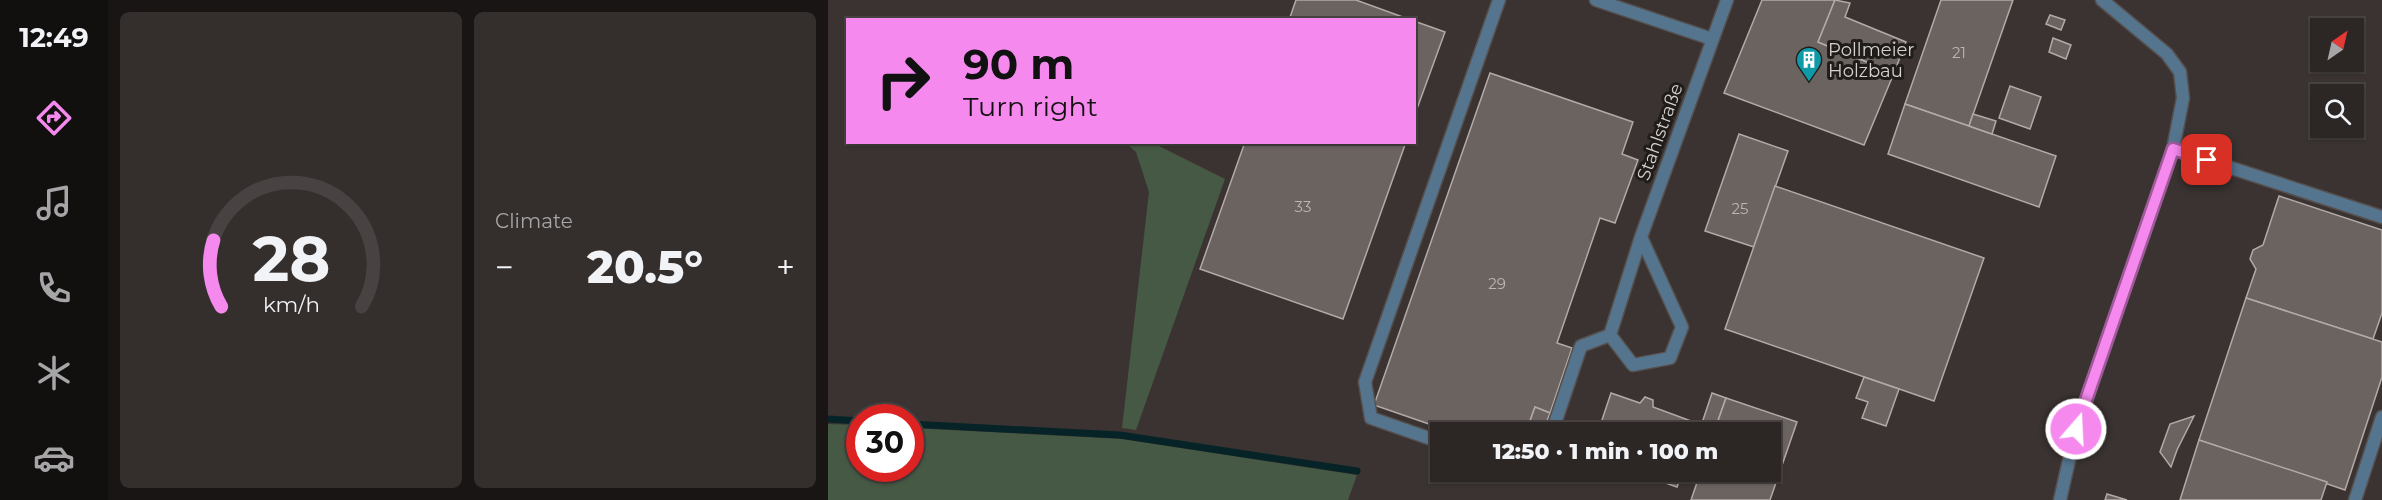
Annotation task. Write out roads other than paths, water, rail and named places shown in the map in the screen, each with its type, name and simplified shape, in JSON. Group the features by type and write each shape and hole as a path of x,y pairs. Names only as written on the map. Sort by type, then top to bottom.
{"street":[{"path":"1430,439 1371,418 1365,382 1499,0"},
{"path":"1596,0 1712,39"},
{"name":"Stahlstraße","path":"1610,335 1641,237 1726,0"},
{"path":"2060,500 2076,429 2173,149 2183,98 2180,72 2167,54 2102,0"},
{"path":"2173,149 2382,217"},
{"path":"1555,422 1581,346 1610,335 1633,365 1670,358 1682,327 1641,237"},
{"path":"2355,500 2382,417"}],"waterway":[{"path":"828,419 846,420"},
{"path":"924,425 1120,435 1357,471"}],"place":[{"name":"Pollmeier Holzbau","path":"1809,83"}]}
